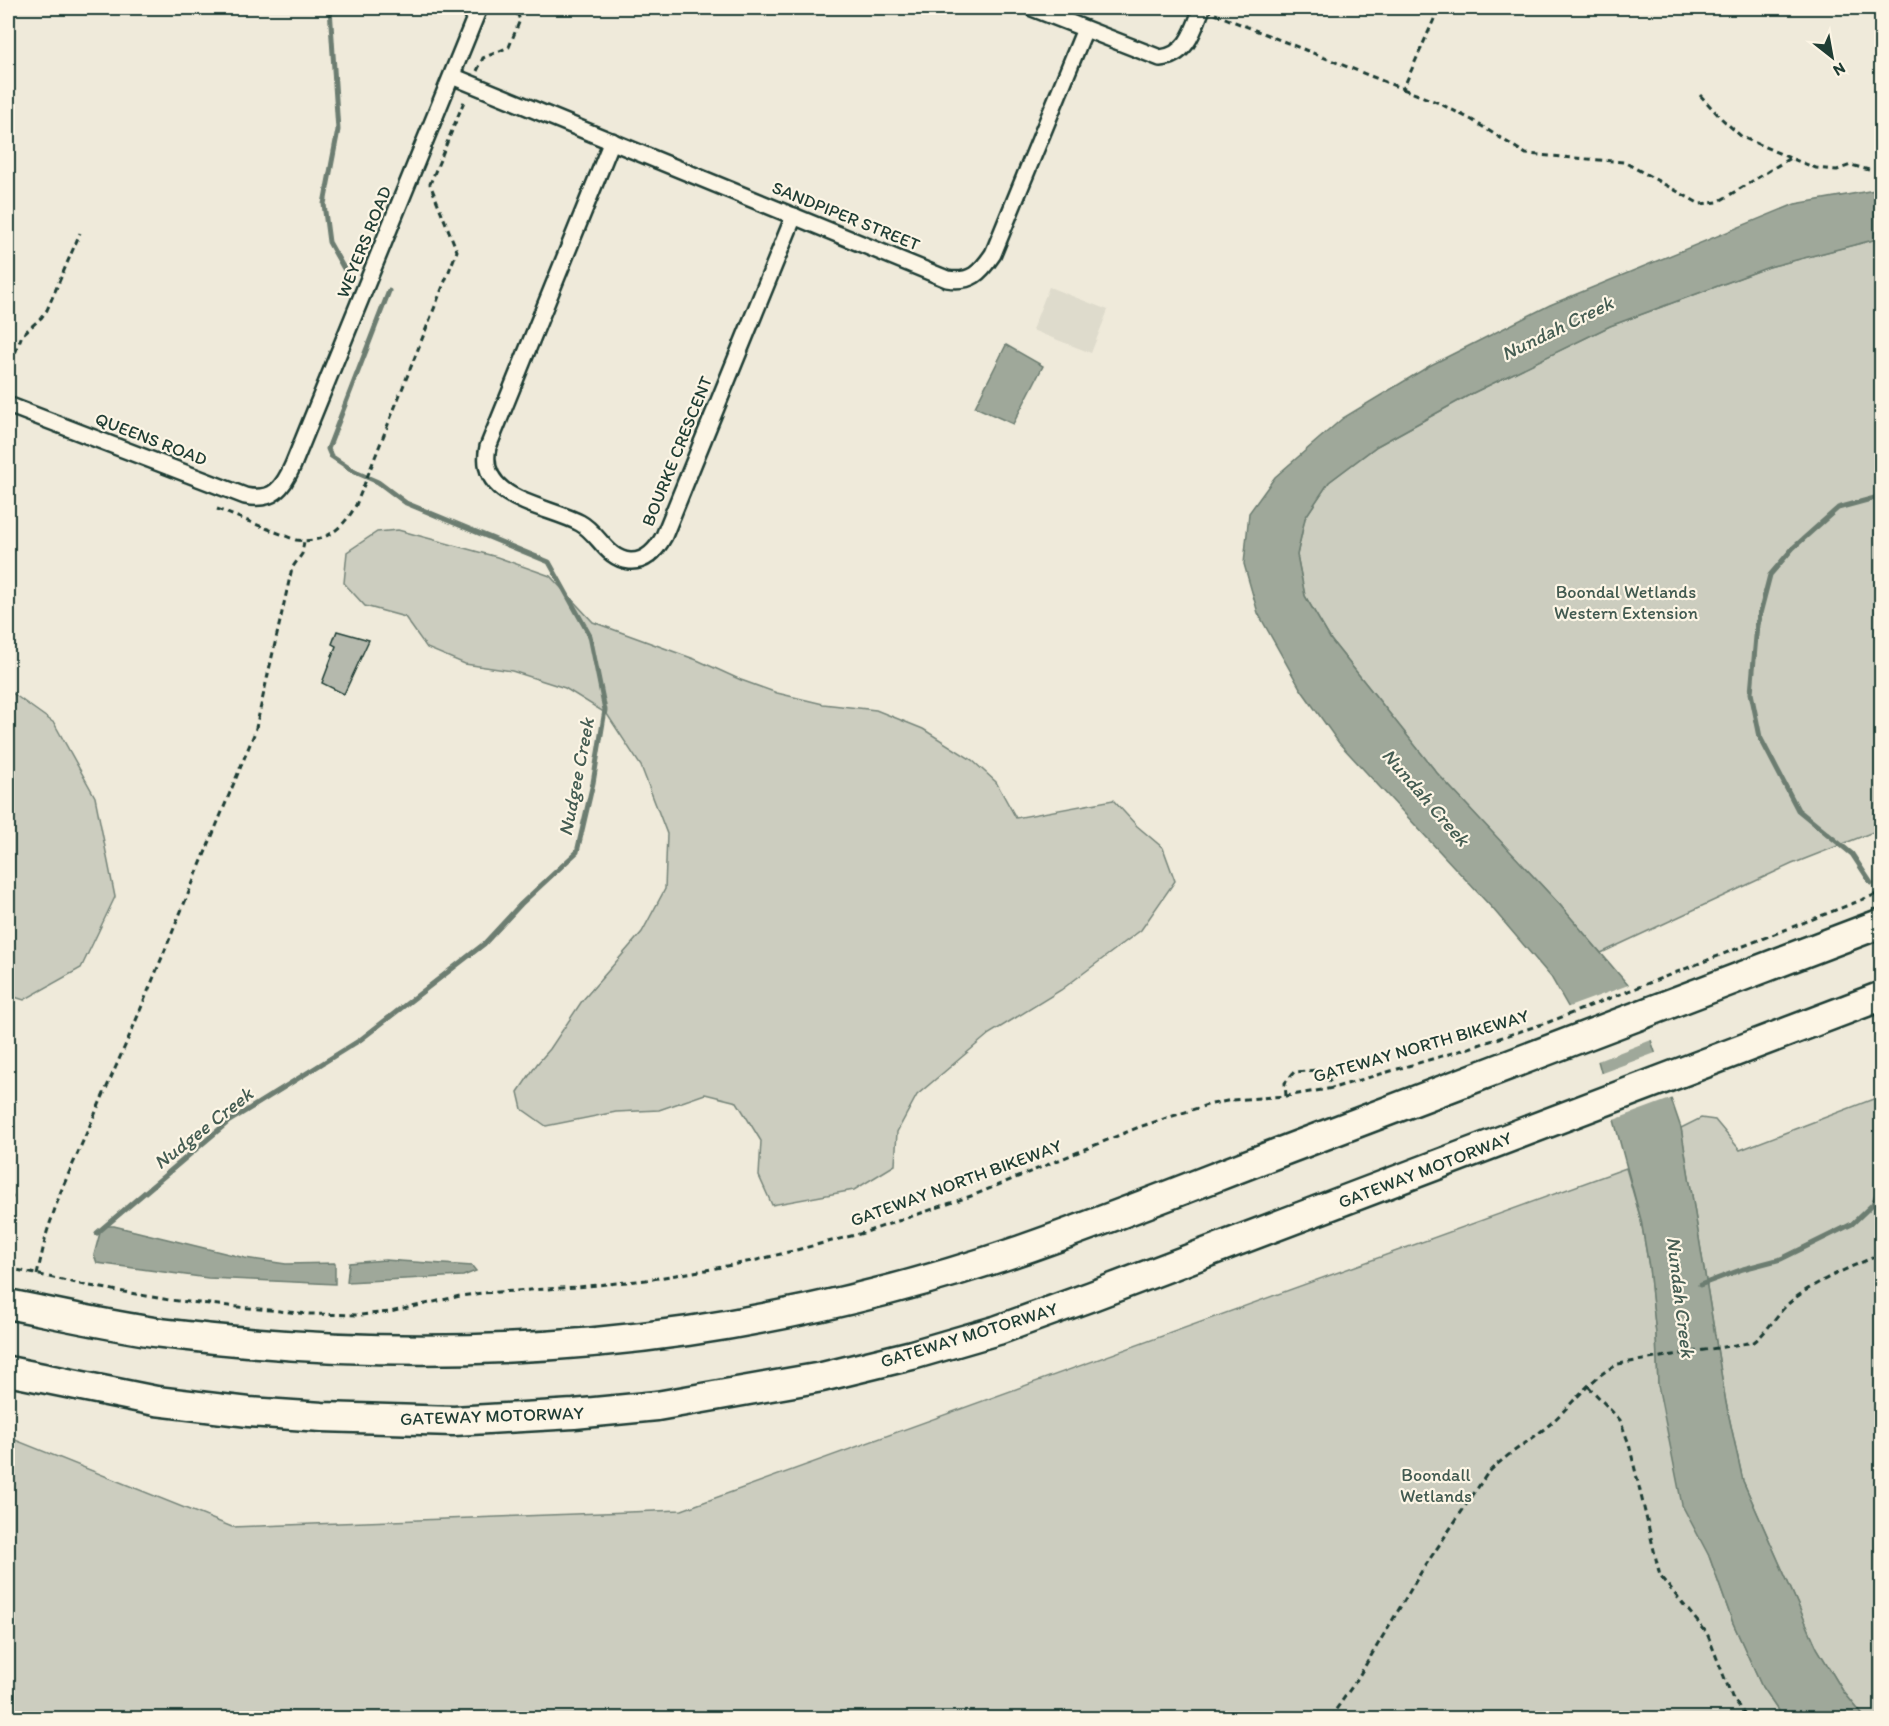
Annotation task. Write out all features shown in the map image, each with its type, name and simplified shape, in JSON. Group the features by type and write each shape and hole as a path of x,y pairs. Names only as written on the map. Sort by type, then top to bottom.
{"highway":[{"path":"8,1304 156,1332 287,1346 343,1348 492,1349 564,1345 688,1331 772,1316 866,1295 1020,1250 1553,1034 1680,986 1881,923"},
{"name":"GATEWAY MOTORWAY","path":"8,1371 156,1401 249,1412 454,1421 563,1415 657,1406 822,1377 912,1355 998,1330 1881,996"}],"street":[{"name":"WEYERS ROAD","path":"280,489 288,477 479,8"},
{"path":"1032,8 1160,58 1169,58 1184,46 1202,8"},
{"name":"SANDPIPER STREET","path":"452,76 946,279 961,281 983,269 993,254 1085,29"},
{"name":"BOURKE CRESCENT","path":"612,141 485,458 490,476 500,489 580,523 593,531 608,551 620,559 635,561 650,555 656,550 664,536 794,216"},
{"name":"QUEENS ROAD","path":"8,405 245,496 264,497 280,489"}],"path":[{"path":"477,73 483,58 509,47 520,20 515,8"},
{"path":"1202,8 1439,103 1472,120 1526,154 1624,162 1700,204 1718,202 1790,158"},
{"path":"1403,89 1439,8"},
{"path":"1700,95 1720,118 1742,137 1816,168 1837,170 1851,165 1869,170"},
{"path":"217,509 296,540 304,541 321,538 342,525 356,505 457,251 430,184 466,96"},
{"path":"8,372 22,335 42,318 47,310 80,233"},
{"path":"37,1275 47,1232 61,1191 121,1057 255,732 292,568 302,554 304,541"},
{"name":"GATEWAY NORTH BIKEWAY","path":"8,1268 179,1301 309,1314 360,1315 390,1312 460,1296 646,1280 757,1260 863,1233 974,1195 1138,1127 1178,1114 1232,1100 1286,1096 1332,1088 1466,1049 1553,1034 1680,986 1756,940 1881,892"},
{"path":"1286,1096 1286,1083 1294,1072 1318,1070 1329,1079 1332,1088"},
{"path":"1330,1719 1356,1681 1423,1569 1487,1473 1550,1424 1588,1386 1618,1364 1754,1342 1761,1337 1786,1306 1796,1299 1824,1281 1881,1254"},
{"path":"1588,1386 1620,1420 1629,1444 1660,1576 1707,1633 1732,1697 1747,1719"}],"shaded area":[{"path":"1049,287 1108,310 1091,353 1032,330"}],"green space":[{"name":"Boondal Wetlands Western Extension","path":"1881,238 1881,829 1792,864 1601,953 1560,905 1437,773 1331,640 1305,596 1297,555 1305,518 1329,482 1377,446 1473,393 1610,326 1769,267"},
{"path":"398,530 497,557 550,576 593,622 697,660 741,680 777,693 823,704 876,710 923,729 972,760 996,782 1016,818 1113,800 1137,826 1163,848 1175,881 1141,930 1061,990 989,1034 917,1095 897,1132 895,1165 854,1190 772,1205 759,1176 761,1141 737,1102 705,1094 659,1110 616,1112 546,1126 522,1109 518,1092 582,1001 642,932 665,889 667,834 641,766 607,714 565,688 512,671 465,664 427,648 405,617 365,606 344,583 347,552 377,532"},
{"path":"8,690 54,723 95,797 115,897 81,968 24,1000 8,995"},
{"path":"1881,1096 1881,1718 1865,1718 1843,1691 1817,1648 1743,1481 1726,1403 1681,1128 1701,1118 1715,1120 1740,1150"},
{"name":"Boondall Wetlands","path":"1626,1168 1641,1220 1649,1267 1656,1334 1658,1385 1709,1556 1733,1623 1762,1687 1783,1718 8,1718 8,1437 232,1527 682,1510"}],"water":[{"name":"Nundah Creek","path":"1881,189 1881,238 1769,267 1610,326 1473,393 1377,446 1329,482 1305,518 1297,555 1305,596 1331,640 1437,773 1560,905 1628,985 1641,1011 1681,1128 1726,1403 1743,1481 1817,1648 1843,1691 1865,1718 1783,1718 1762,1687 1733,1623 1709,1556 1682,1505 1658,1385 1656,1334 1649,1267 1641,1220 1597,1057 1551,977 1493,909 1339,743 1300,688 1258,613 1244,564 1249,513 1275,477 1343,418 1431,365 1550,305 1795,204"},
{"path":"1006,345 1043,366 1013,424 975,407"},
{"path":"105,1226 114,1226 245,1258 286,1264 335,1263 335,1284 208,1278 97,1263 94,1255 101,1229"},
{"path":"385,1260 472,1266 476,1271 463,1276 347,1282 349,1263"}],"pier":[{"path":"1631,984 1644,1009 1654,1039 1595,1062 1566,1008"},
{"path":"1658,1052 1673,1098 1611,1121 1599,1074"}],"building":[{"path":"337,631 369,640 344,694 322,683 336,646 332,644"}],"waterway":[{"name":"Nudgee Creek","path":"330,8 338,130 324,204 329,242 347,274"},
{"name":"Nudgee Creek","path":"97,1233 228,1122 360,1040 484,944 521,904 577,852 593,783 605,710 590,636 549,562 406,503 378,482 355,472 331,456 328,449 389,291"},
{"path":"1871,883 1852,854 1798,810 1760,737 1751,693 1757,625 1770,575 1793,548 1838,508 1882,496"},
{"name":"Nundah Creek","path":"1700,1285 1743,1269 1781,1259 1852,1224 1873,1204 1882,1181"}]}
